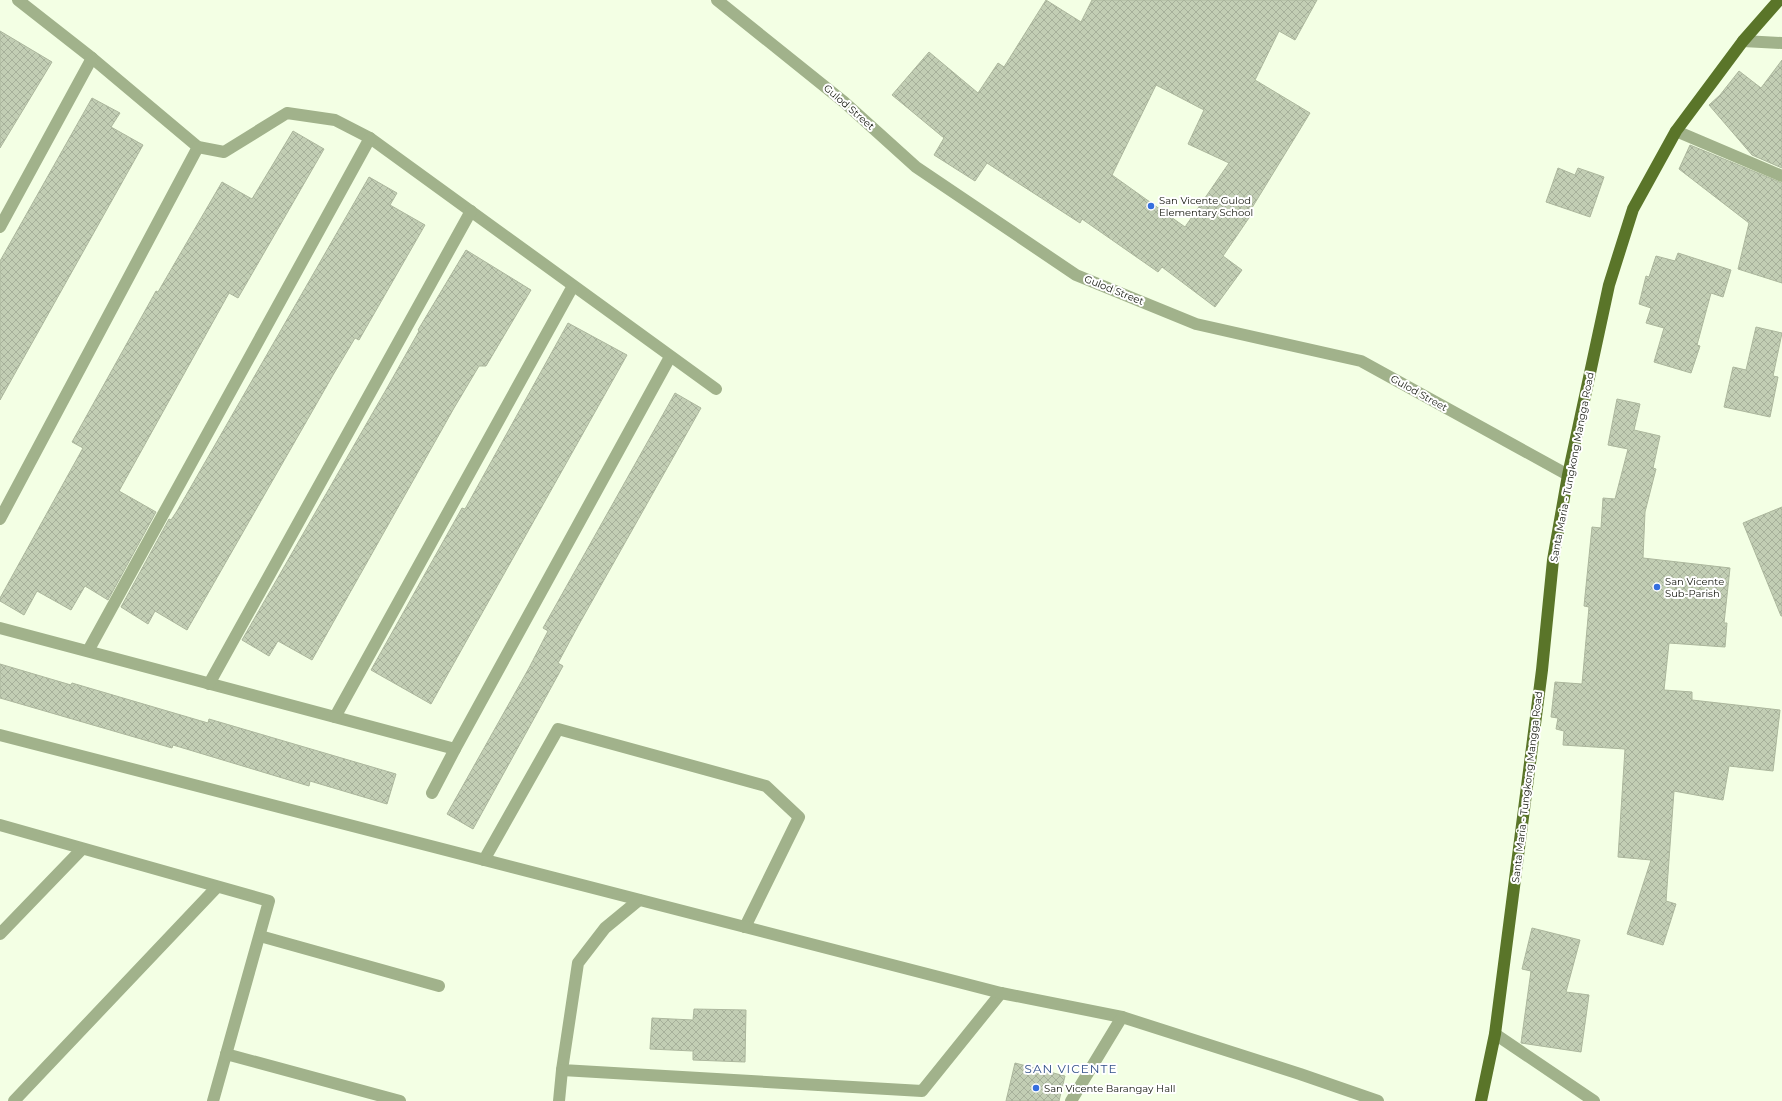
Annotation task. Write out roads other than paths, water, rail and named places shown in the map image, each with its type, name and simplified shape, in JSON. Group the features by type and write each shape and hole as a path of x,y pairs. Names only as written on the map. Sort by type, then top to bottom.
{"main road":[{"name":"Santa Maria - Tungkong Mangga Road","path":"1481,1101 1495,1034 1542,670 1553,560 1568,475 1609,285 1633,209 1676,131 1743,41 1779,0"}],"street":[{"path":"18,0 92,58 198,147 224,152 287,114 335,120 370,138 716,389"},
{"name":"Gulod Street","path":"717,0 844,102 916,167 1076,275 1196,324 1361,361 1568,475"},
{"path":"1743,41 1782,43"},
{"path":"0,227 92,58"},
{"path":"1676,131 1782,176"},
{"path":"88,651 370,138"},
{"path":"0,519 198,147"},
{"path":"209,684 471,211"},
{"path":"335,717 573,286"},
{"path":"432,793 670,357"},
{"path":"0,628 455,749"},
{"path":"484,860 558,729 766,786 799,817 745,927"},
{"path":"0,734 1002,993 1122,1017 1300,1074 1378,1101"},
{"path":"0,825 269,901 212,1101"},
{"path":"0,934 82,848"},
{"path":"14,1101 217,887"},
{"path":"559,1101 562,1070 578,963 605,928 639,900"},
{"path":"260,936 439,986"},
{"path":"562,1070 920,1096 1002,993"},
{"path":"1071,1101 1122,1017"},
{"path":"1495,1034 1594,1101"},
{"path":"226,1054 400,1101"}],"place":[{"name":"San Vicente Gulod Elementary School","path":"1151,206"},
{"name":"San Vicente Sub-Parish","path":"1657,587"},
{"name":"San Vicente Barangay Hall","path":"1036,1088"}],"district":[{"name":"SAN VICENTE","path":"1071,1068"}]}
